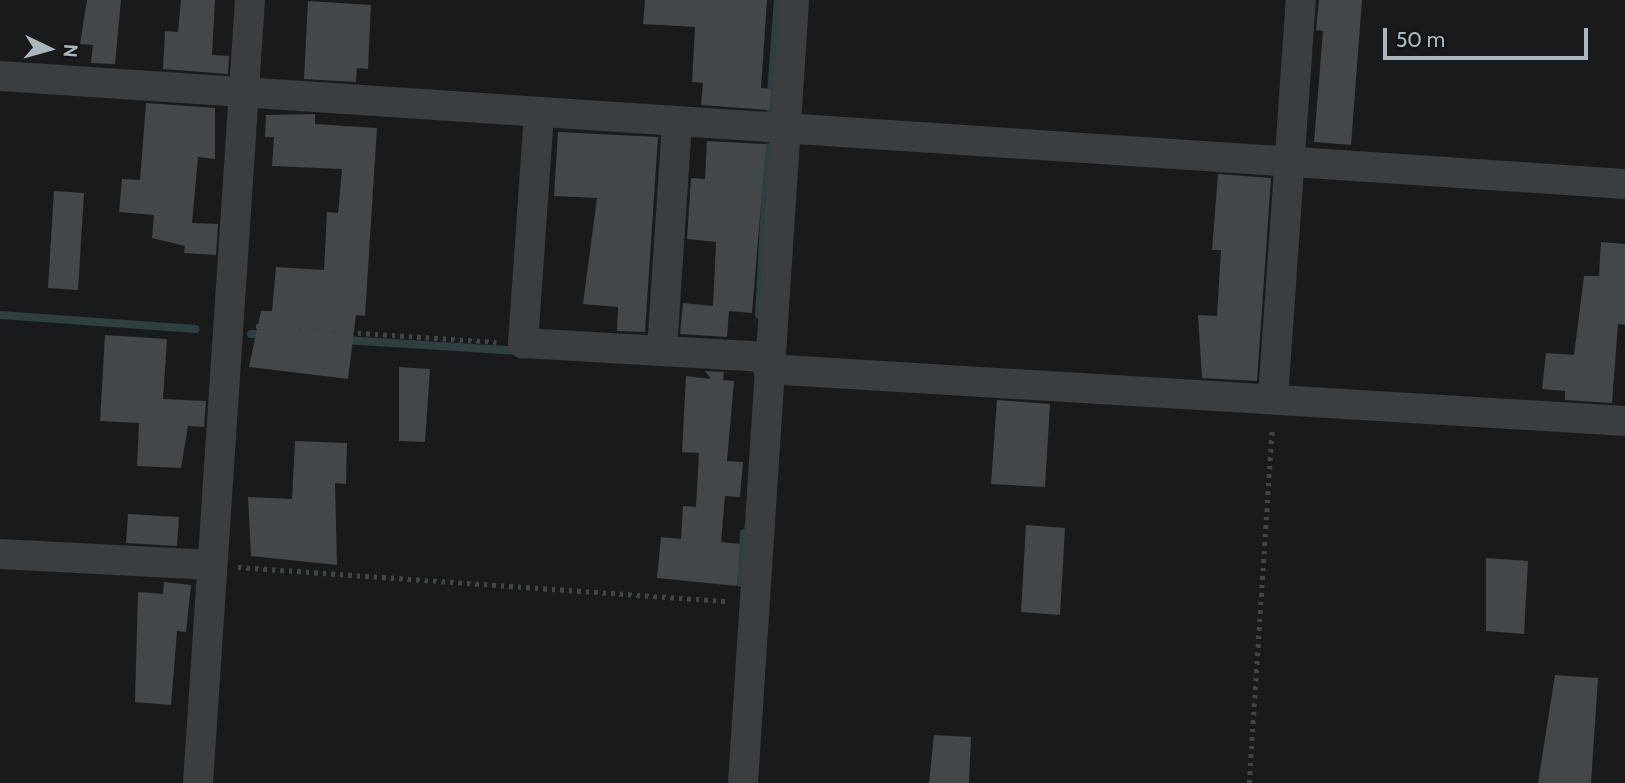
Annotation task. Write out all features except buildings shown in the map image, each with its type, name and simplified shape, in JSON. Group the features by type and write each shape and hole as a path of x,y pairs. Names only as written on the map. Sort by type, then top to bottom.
{"street":[{"path":"198,783 250,0"},
{"path":"743,783 768,363 794,0"},
{"path":"1273,398 1301,0"},
{"path":"0,76 1290,164 1625,184"},
{"path":"539,114 523,343 662,349 768,363 1625,421"},
{"path":"662,349 677,121"},
{"path":"0,554 212,565"}],"path":[{"path":"228,324 523,343"},
{"path":"1249,783 1273,398"},
{"path":"212,565 755,603"}],"waterway":[{"path":"770,108 778,0"},
{"path":"759,315 768,147"},
{"path":"0,315 196,329"},
{"path":"251,334 266,334"},
{"path":"345,340 521,351"},
{"path":"741,583 744,533"}]}
